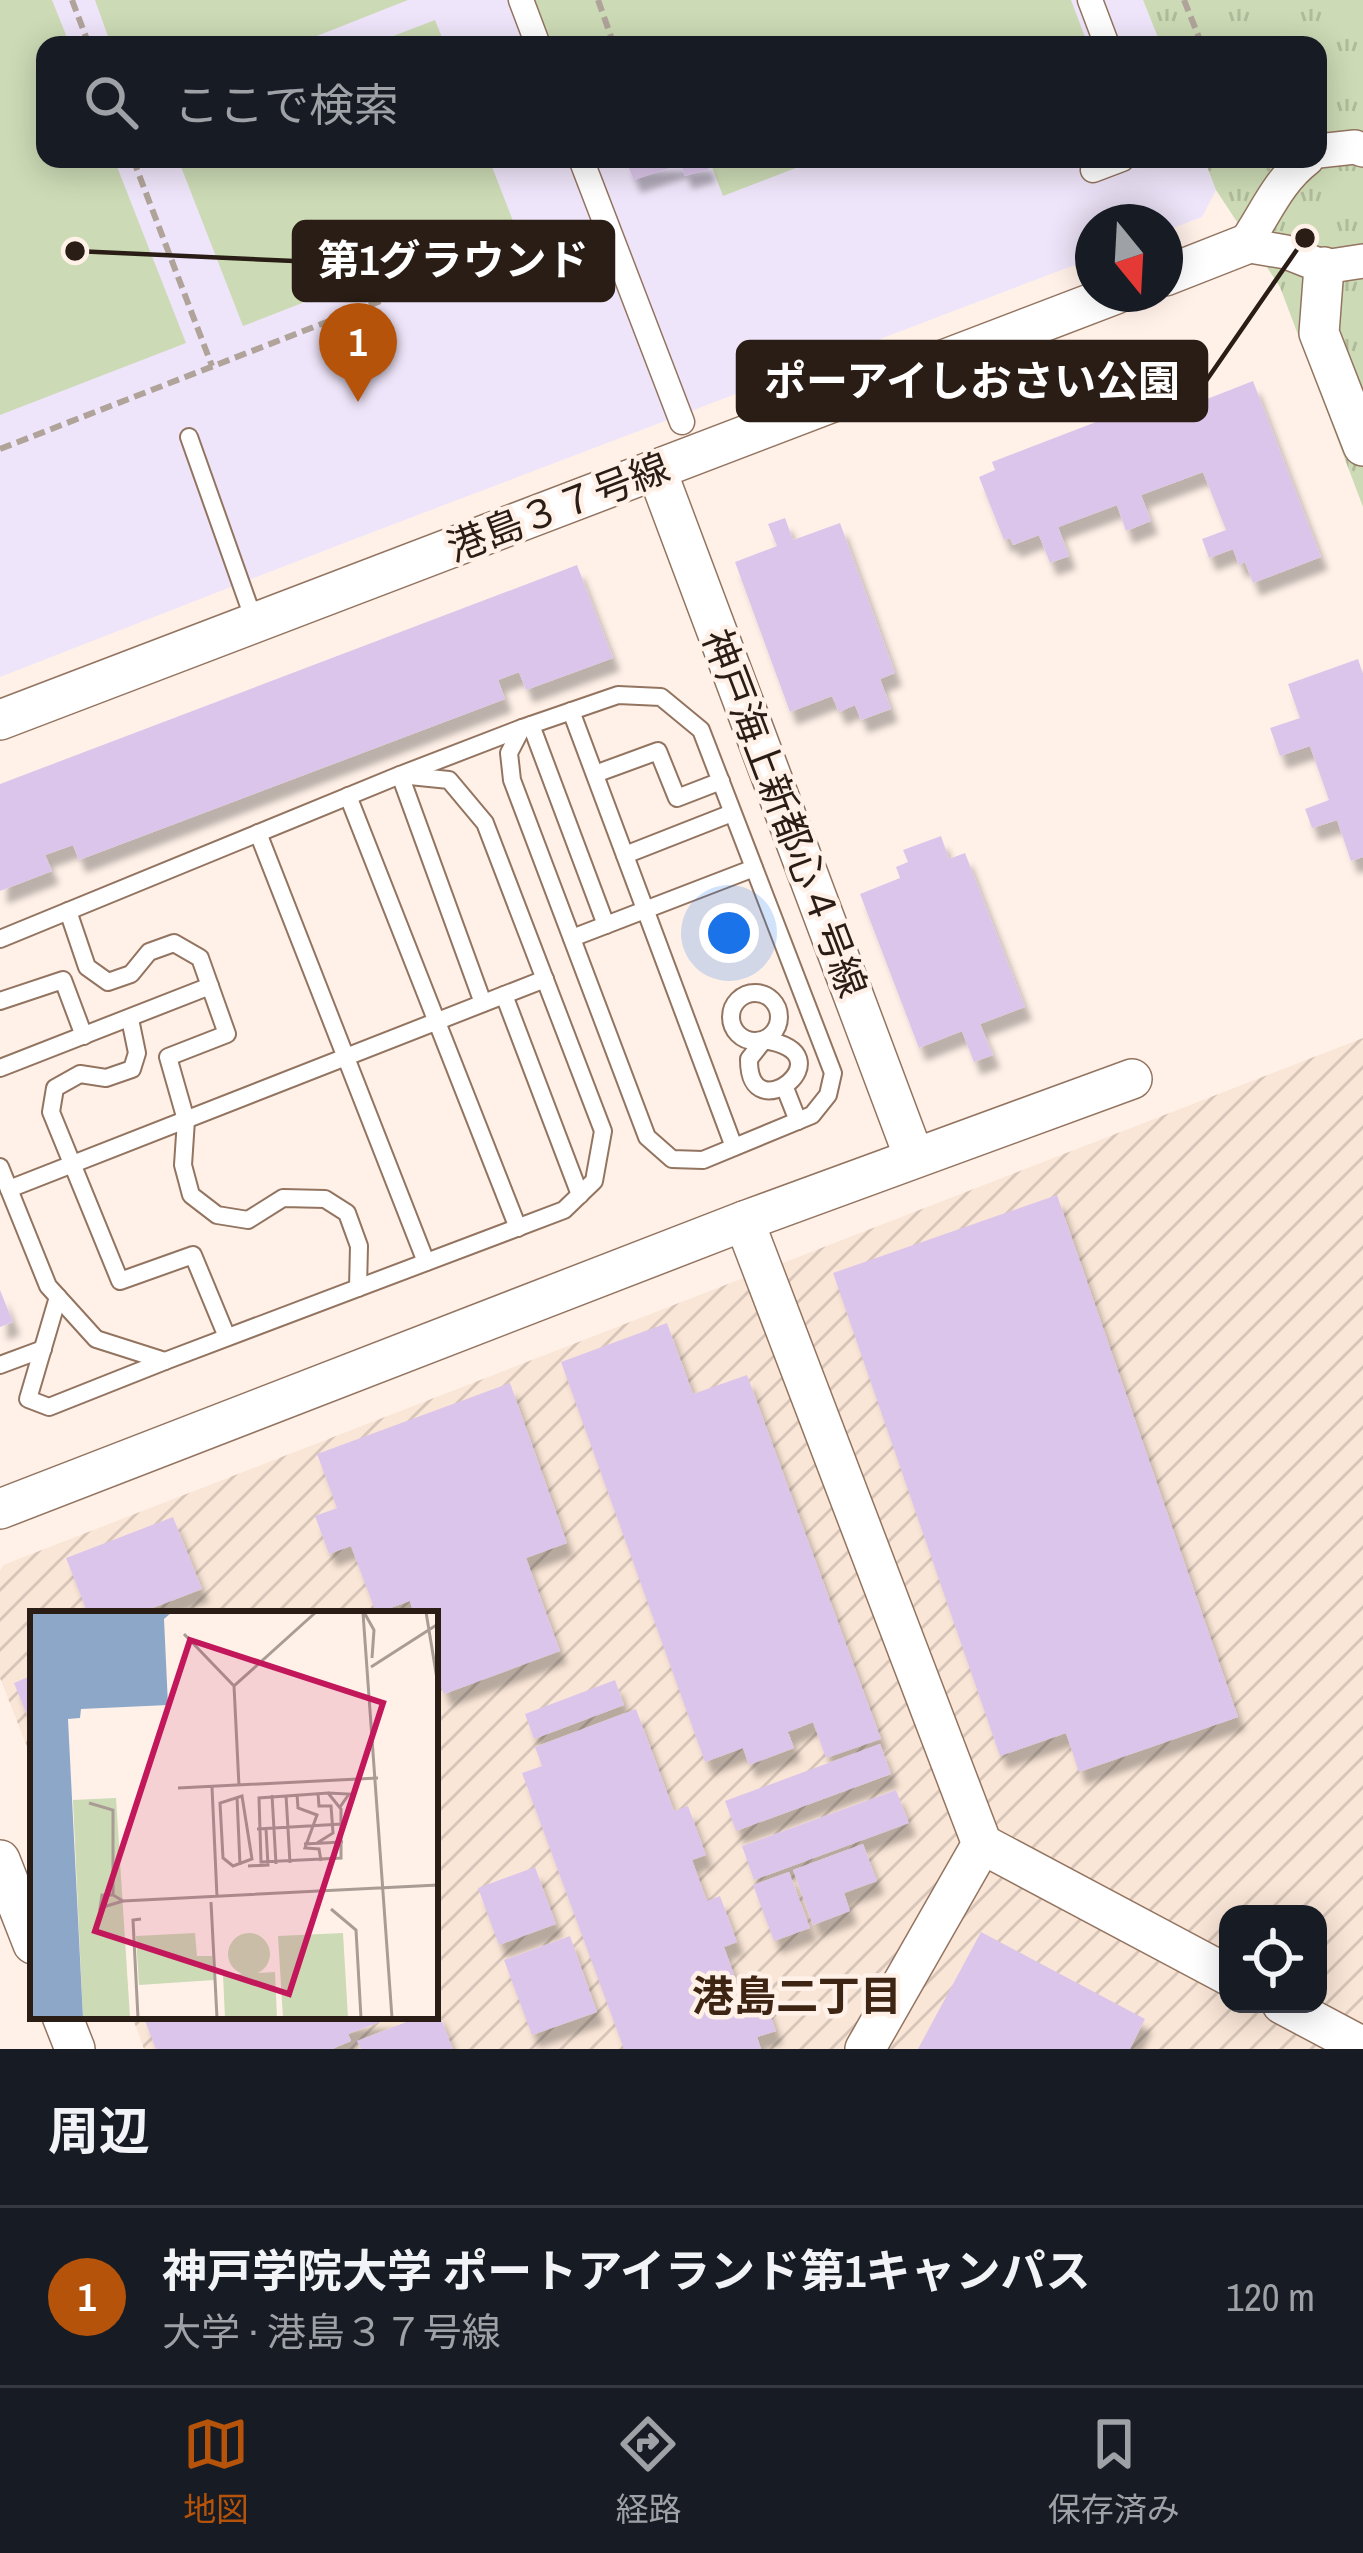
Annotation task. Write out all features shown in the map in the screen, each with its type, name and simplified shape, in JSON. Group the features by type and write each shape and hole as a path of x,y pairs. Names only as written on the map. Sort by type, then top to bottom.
{"street":[{"path":"521,0 535,36"},
{"path":"1090,0 1104,36"},
{"path":"1327,150 1363,150"},
{"path":"584,168 682,422"},
{"path":"1093,170 1098,168"},
{"path":"1244,245 1295,168"},
{"path":"1183,268 1244,245 1344,264 1319,333 1363,446"},
{"name":"港島３７号線","path":"0,720 1075,310"},
{"name":"神戸海上新都心４号線","path":"656,469 914,1157"},
{"path":"0,1509 744,1221 1132,1078"},
{"path":"744,1221 982,1844 1219,1970"},
{"path":"866,2049 982,1844"},
{"path":"0,1860 30,1935"},
{"path":"1299,2013 1363,2047"},
{"path":"63,2019 75,2049"}],"lane":[{"path":"189,437 256,623"},
{"path":"0,939 526,727 618,694 662,697 701,730 833,1072 828,1095 812,1115 703,1160 672,1159 647,1137 512,780 508,752 526,727"},
{"path":"572,711 734,1147"},
{"path":"526,727 606,925"},
{"path":"595,774 658,751 676,798 721,781"},
{"path":"58,1298 28,1399 49,1407 564,1210 594,1181 603,1132 485,823 449,780 400,775"},
{"path":"400,775 483,1004"},
{"path":"349,796 518,1228"},
{"path":"625,855 732,813"},
{"path":"258,832 426,1262"},
{"path":"572,938 754,868"},
{"path":"68,911 87,967 108,982 131,974 149,952 174,944 200,958 227,1034 168,1058 186,1120 183,1165 191,1195 217,1215 248,1220 283,1198 325,1199 347,1214 359,1246 358,1288"},
{"path":"9,1189 545,979"},
{"path":"0,1001 63,980 84,1036"},
{"path":"0,1067 210,986"},
{"path":"504,995 580,1195"},
{"path":"130,1019 137,1053 132,1069 106,1078 80,1074 55,1088 51,1112 120,1282 193,1255 227,1337"},
{"path":"764,1040 782,1042 794,1052 798,1068 785,1088 769,1090 750,1076 749,1059 764,1040"},
{"path":"785,1088 798,1121"},
{"path":"0,1166 58,1298 96,1339 165,1361"},
{"path":"0,1365 43,1349"}],"path":[{"path":"72,0 86,36"},
{"path":"598,0 611,36"},
{"path":"1184,0 1198,36"},
{"path":"136,168 212,366"},
{"path":"0,449 602,215"}],"shaded area":[{"path":"0,0 1143,0 1157,36 36,36 36,168 1207,168 1216,190 1202,217 1183,224 1183,204 1075,204 1075,265 0,677"},
{"path":"1363,1038 1363,2049 144,2049 133,2019 438,2019 438,1611 30,1611 30,1754 0,1678 3,1565"}],"green space":[{"path":"0,0 52,0 66,36 36,36 36,168 118,168 186,343 0,415"},
{"path":"95,0 408,0 317,36 108,36"},
{"path":"534,0 1071,0 1085,36 548,36"},
{"path":"1143,0 1363,0 1363,507 1280,287 1216,190 1207,168 1327,168 1327,36 1157,36"},
{"path":"435,20 441,36 393,36"},
{"path":"182,168 492,168 513,221 243,326"},
{"path":"712,168 796,168 723,196"}],"building":[{"path":"629,168 669,168 634,180"},
{"path":"682,168 709,169 685,176"},
{"path":"1253,381 1321,557 1253,583 1245,562 1239,565 1233,549 1209,558 1202,539 1226,530 1203,472 1141,495 1151,521 1126,531 1117,505 1058,527 1069,556 1050,563 1039,535 1013,545 1010,538 1004,540 979,477 995,470 992,462 1182,389 1189,406"},
{"path":"785,518 793,540 840,523 895,673 880,679 891,709 861,720 855,705 839,712 832,696 790,712 735,562 777,546 768,524"},
{"path":"577,565 613,658 526,690 519,672 498,680 505,699 79,860 73,845 45,855 52,871 0,891 0,784"},
{"path":"1358,659 1363,674 1363,857 1351,861 1337,820 1312,828 1305,809 1329,800 1310,746 1280,756 1270,728 1300,718 1288,684"},
{"path":"941,836 949,859 965,853 1025,1007 980,1024 993,1055 974,1062 962,1031 919,1048 860,894 900,878 896,867 908,862 903,850"},
{"path":"1057,1195 1238,1717 1079,1772 1066,1733 1000,1756 833,1273"},
{"path":"0,1290 13,1322 0,1327"},
{"path":"667,1323 693,1394 747,1375 881,1739 826,1758 813,1722 788,1732 794,1748 749,1765 743,1748 705,1762 561,1362"},
{"path":"510,1383 567,1543 526,1558 560,1651 444,1694 438,1678 438,1611 413,1611 410,1601 375,1611 351,1546 329,1554 315,1516 337,1508 317,1454"},
{"path":"173,1517 202,1589 145,1611 87,1611 66,1558"},
{"path":"30,1676 30,1723 14,1683"},
{"path":"615,1680 624,1705 534,1739 525,1714"},
{"path":"636,1709 674,1811 688,1806 706,1855 692,1860 707,1901 720,1896 737,1942 724,1947 738,1986 757,1979 776,2031 757,2037 761,2049 624,2049 522,1773 542,1766 535,1747"},
{"path":"880,1744 891,1774 736,1831 725,1801"},
{"path":"896,1790 909,1823 754,1880 742,1846"},
{"path":"863,1844 877,1881 844,1893 850,1911 813,1925 793,1870"},
{"path":"535,1867 556,1924 499,1945 478,1888"},
{"path":"789,1872 810,1928 774,1941 753,1885"},
{"path":"981,1932 1145,2019 1130,2049 918,2049"},
{"path":"570,1936 597,2012 532,2035 504,1960"},
{"path":"438,2012 453,2049 361,2049 357,2041 414,2019 438,2019"},
{"path":"144,2019 388,2019 348,2034 351,2041 332,2049 156,2049"}],"place":[{"name":"ポーアイしおさい公園","path":"1305,238"},
{"name":"第1グラウンド","path":"75,251"},
{"name":"神戸学院大学 ポートアイランド第1キャンパス","path":"358,402"}],"district":[{"name":"港島二丁目","path":"797,1996"}]}
